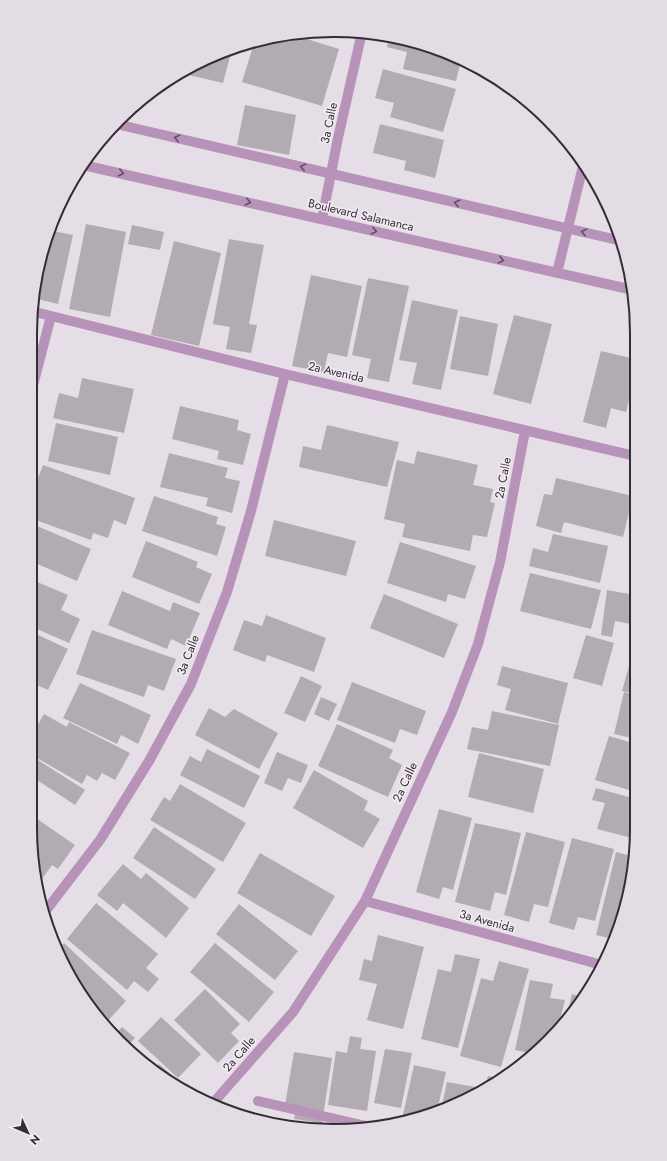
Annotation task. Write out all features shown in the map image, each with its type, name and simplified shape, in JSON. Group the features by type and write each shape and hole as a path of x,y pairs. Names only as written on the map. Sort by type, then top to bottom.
{"street":[{"name":"3a Calle","path":"322,219 338,138 360,39"},
{"path":"123,126 614,239"},
{"name":"Boulevard Salamanca","path":"89,165 626,288"},
{"path":"557,273 582,172"},
{"name":"2a Avenida","path":"38,313 285,374 630,455"},
{"path":"37,367 51,316"},
{"name":"3a Calle","path":"48,908 100,840 149,761 191,684 227,592 251,511 285,374"},
{"name":"2a Calle","path":"217,1100 293,1012 365,902 452,712 478,644 500,562 525,431"},
{"name":"3a Avenida","path":"365,902 597,964"},
{"path":"258,1101 355,1123"}],"building":[{"path":"306,39 339,49 322,106 242,82 252,48 276,43"},
{"path":"388,42 410,47 460,66 456,81 403,69 407,52 387,47"},
{"path":"230,56 223,83 189,75"},
{"path":"383,69 456,89 443,132 390,117 394,103 375,98"},
{"path":"245,105 296,115 289,155 237,145"},
{"path":"380,124 444,140 435,178 404,170 406,161 373,153"},
{"path":"86,224 126,232 110,317 69,309"},
{"path":"132,225 164,232 160,250 128,244"},
{"path":"56,231 73,235 58,304 40,300 47,257"},
{"path":"229,239 264,245 249,324 257,325 251,353 226,349 230,327 213,324"},
{"path":"174,241 221,253 199,346 151,335"},
{"path":"311,275 362,286 347,357 328,353 324,372 292,366"},
{"path":"368,278 409,286 389,382 367,378 371,359 352,355"},
{"path":"412,300 458,310 441,390 412,384 417,363 399,360"},
{"path":"514,315 552,324 531,404 493,394"},
{"path":"460,316 498,324 488,376 450,369"},
{"path":"601,351 630,358 630,396 626,412 611,408 606,428 583,422"},
{"path":"82,378 134,389 124,433 53,418 59,393 78,398"},
{"path":"180,406 239,420 237,430 251,434 243,465 217,459 219,451 172,439"},
{"path":"56,423 118,437 110,475 48,461"},
{"path":"327,425 399,442 387,487 299,467 303,446 321,450"},
{"path":"417,451 478,465 473,485 493,489 490,502 495,503 487,537 473,535 470,551 402,537 405,524 384,519 397,460 414,464"},
{"path":"169,453 228,468 225,478 240,481 232,513 206,506 208,498 160,487"},
{"path":"43,465 135,498 126,525 114,520 108,538 93,533 91,540 37,521 37,480"},
{"path":"556,478 630,495 630,508 623,537 564,522 561,533 536,526 544,494 552,495"},
{"path":"154,496 218,517 216,524 226,527 217,556 142,531"},
{"path":"274,520 356,541 346,576 265,556"},
{"path":"37,526 91,549 77,581 37,564"},
{"path":"553,534 608,546 600,583 529,566 533,548 548,552"},
{"path":"146,541 198,562 196,567 212,574 199,604 132,577"},
{"path":"400,542 476,566 465,599 448,594 446,602 387,583"},
{"path":"530,573 601,590 591,629 520,611"},
{"path":"37,582 68,595 61,610 80,619 69,643 37,629"},
{"path":"607,590 630,594 630,624 615,621 612,637 601,635"},
{"path":"122,591 170,611 173,602 200,613 186,646 171,639 167,649 108,625"},
{"path":"384,594 458,624 444,658 370,628"},
{"path":"266,615 326,638 314,672 267,655 265,662 233,650 244,620 262,626"},
{"path":"92,630 176,659 164,691 148,685 144,697 76,674"},
{"path":"37,634 68,649 48,690 37,685"},
{"path":"586,635 614,643 602,686 573,678"},
{"path":"630,662 630,693 622,691"},
{"path":"502,666 568,683 558,724 505,710 511,689 497,685"},
{"path":"301,676 322,686 305,722 284,713"},
{"path":"352,682 426,711 417,735 400,729 395,743 337,720"},
{"path":"80,683 151,715 138,744 121,735 117,744 63,718"},
{"path":"624,692 630,694 630,738 614,734"},
{"path":"321,697 337,704 329,721 314,714"},
{"path":"209,708 225,717 234,709 278,733 259,769 195,735"},
{"path":"492,711 559,725 550,766 467,749 472,727 488,730"},
{"path":"44,714 67,727 69,722 130,753 115,780 102,773 97,781 87,775 82,784 37,758 37,726"},
{"path":"337,724 393,750 389,758 402,765 388,797 318,766"},
{"path":"609,736 630,742 630,790 595,780"},
{"path":"207,749 260,776 244,808 180,775 190,756 201,762"},
{"path":"277,752 308,765 301,783 288,778 282,791 264,783"},
{"path":"479,753 544,769 533,813 468,797"},
{"path":"37,759 85,790 75,805 37,780"},
{"path":"314,770 368,801 364,810 380,819 363,848 293,808"},
{"path":"180,784 246,823 223,862 150,820 164,797 170,801"},
{"path":"596,788 630,797 630,837 597,829 605,803 592,800"},
{"path":"439,809 472,818 453,890 443,887 439,899 416,892"},
{"path":"37,819 75,845 58,869 52,865 42,879 38,847"},
{"path":"475,823 521,833 506,895 495,892 490,911 455,902"},
{"path":"154,827 216,869 195,899 133,858"},
{"path":"526,832 565,842 548,907 534,904 529,922 504,915"},
{"path":"572,838 614,849 595,921 578,917 574,930 549,923"},
{"path":"616,852 628,855 620,904 608,938 596,935"},
{"path":"260,853 335,896 311,936 237,893"},
{"path":"123,864 141,879 146,873 189,908 166,938 123,903 117,911 97,895"},
{"path":"96,903 158,954 146,968 159,979 148,992 134,981 127,990 67,939"},
{"path":"239,904 298,951 275,980 216,934"},
{"path":"378,935 424,947 403,1029 367,1020 377,984 359,980 364,959 372,961"},
{"path":"64,943 126,1001 109,1020 98,1008 77,976 62,945"},
{"path":"215,943 274,992 249,1022 190,972"},
{"path":"455,954 480,959 458,1048 421,1039 438,969 451,972"},
{"path":"499,961 529,969 501,1067 460,1056 481,978 493,981"},
{"path":"530,980 553,984 550,998 565,1000 561,1018 526,1052 515,1050"},
{"path":"205,989 240,1024 231,1033 239,1041 218,1063 174,1020"},
{"path":"572,994 577,996 569,1008"},
{"path":"161,1017 201,1054 178,1078 138,1041"},
{"path":"122,1027 135,1038 130,1043 119,1031"},
{"path":"350,1036 362,1038 360,1049 376,1051 367,1111 328,1105 336,1051 347,1053"},
{"path":"385,1049 412,1053 401,1108 374,1103"},
{"path":"294,1052 332,1058 322,1123 294,1119 296,1107 285,1105"},
{"path":"159,1064 173,1076 169,1074 157,1066"},
{"path":"414,1065 446,1072 439,1104 403,1116"},
{"path":"488,1076 493,1077 486,1081"},
{"path":"447,1082 476,1087 465,1093 443,1103"}]}
